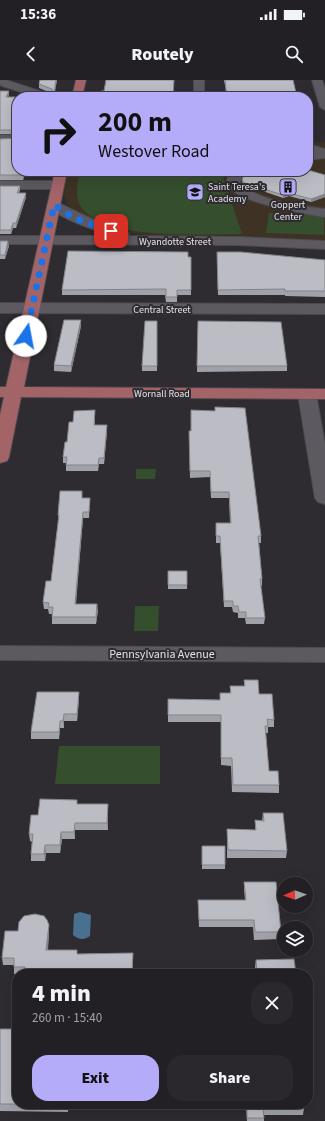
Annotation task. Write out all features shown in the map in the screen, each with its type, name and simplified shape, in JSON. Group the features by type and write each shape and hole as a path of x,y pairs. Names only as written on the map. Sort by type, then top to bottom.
{"main road":[{"path":"78,92 81,80"},
{"path":"0,457 7,392 33,308 60,176"},
{"name":"Wornall Road","path":"7,392 316,394"}],"street":[{"path":"199,80 200,92"},
{"path":"317,80 325,107"},
{"path":"2,84 30,92"},
{"path":"0,138 12,138"},
{"path":"313,139 325,139"},
{"path":"313,149 324,153 323,155 313,156"},
{"path":"235,176 233,180 234,184 245,193 284,206 325,213"},
{"path":"0,185 58,185"},
{"path":"54,205 74,218 97,227 163,241"},
{"name":"Wyandotte Street","path":"0,240 238,241 325,245"},
{"path":"301,244 325,249"},
{"name":"Central Street","path":"0,308 325,309"},
{"path":"316,394 325,498"},
{"name":"Pennsylvania Avenue","path":"0,653 325,655"}],"shaded area":[{"name":"Saint Teresa's Academy","path":"313,142 325,142 325,243 155,236 120,231 82,216 73,210 67,203 64,195 67,176 313,176"}],"green space":[{"path":"79,176 223,176 242,234 204,235 156,233 110,226 93,218 81,207 77,194"},
{"path":"269,213 324,215 324,235 266,233"},
{"path":"136,469 156,469 155,479 136,479"},
{"path":"135,606 159,606 158,631 134,631"},
{"path":"59,746 160,746 160,784 55,784"}],"water":[{"path":"80,912 91,915 90,936 84,939 79,939 73,935 74,914"}],"building":[{"path":"40,80 56,80 54,92 52,89 39,84"},
{"path":"106,80 174,80 173,92 101,92 104,91"},
{"path":"225,80 293,80 296,92 226,92"},
{"path":"0,91 9,91 6,97 12,97 12,130 0,130"},
{"path":"12,138 12,175 0,175 0,139"},
{"name":"Goppert Center","path":"313,171 325,175 325,194 311,199 289,193 283,195 245,183 242,180 243,177 313,176"},
{"path":"0,186 20,186 17,193 26,193 16,223 13,223 11,230 0,230"},
{"path":"0,241 8,241 5,255 0,255"},
{"path":"68,251 188,252 188,257 191,257 191,290 177,290 177,297 166,297 166,289 62,290"},
{"path":"217,252 241,252 325,260 325,291 285,291 285,289 218,290"},
{"path":"64,320 81,320 71,366 54,365"},
{"path":"145,321 157,321 157,366 142,366"},
{"path":"198,321 281,322 287,366 197,366"},
{"path":"215,407 245,408 261,536 258,536 262,579 260,579 265,618 246,618 246,612 239,612 238,606 233,606 233,601 224,601 220,536 216,536 216,523 231,523 229,492 211,492 210,471 190,471 189,431 191,431 191,410 215,411"},
{"path":"95,410 94,425 107,425 104,458 99,458 98,465 66,465 67,457 63,457 65,442 67,442 69,422 73,422 74,411"},
{"path":"60,491 82,491 82,498 90,498 89,512 83,512 75,604 97,604 96,617 52,617 53,607 48,607 49,603 43,602 46,581 51,581 59,515"},
{"path":"168,571 187,571 187,585 168,585"},
{"path":"244,680 258,680 259,694 272,694 274,720 267,719 268,726 265,726 269,771 278,771 279,785 233,785 232,758 221,758 221,715 168,715 168,699 220,700 220,693 231,693 230,686 245,686"},
{"path":"37,692 79,692 77,714 64,714 63,721 60,721 59,732 31,732"},
{"path":"40,799 77,800 77,804 108,804 107,823 75,823 74,832 61,832 60,845 45,845 44,854 31,854 33,834 29,834 31,815 38,815"},
{"path":"263,813 283,813 287,851 228,850 227,829 256,830 255,820 264,821"},
{"path":"202,846 225,846 225,865 202,865"},
{"path":"244,882 276,882 277,913 279,913 280,921 277,921 277,932 255,932 254,920 199,920 198,900 246,900"},
{"path":"35,914 44,916 47,920 49,925 46,950 77,950 77,954 133,953 132,969 24,969 25,967 14,967 14,958 2,958 5,931 18,931 19,922 24,916"},
{"path":"294,959 295,969 257,969 256,960"},
{"path":"0,1029 12,1029 12,1104 0,1104"},
{"path":"247,1109 263,1109 264,1118 247,1118"}],"place":[{"name":"Goppert Center","path":"288,187"},
{"name":"Saint Teresa's Academy","path":"195,192"}],"route":[{"path":"26,336 54,205 74,218 111,231"}]}
